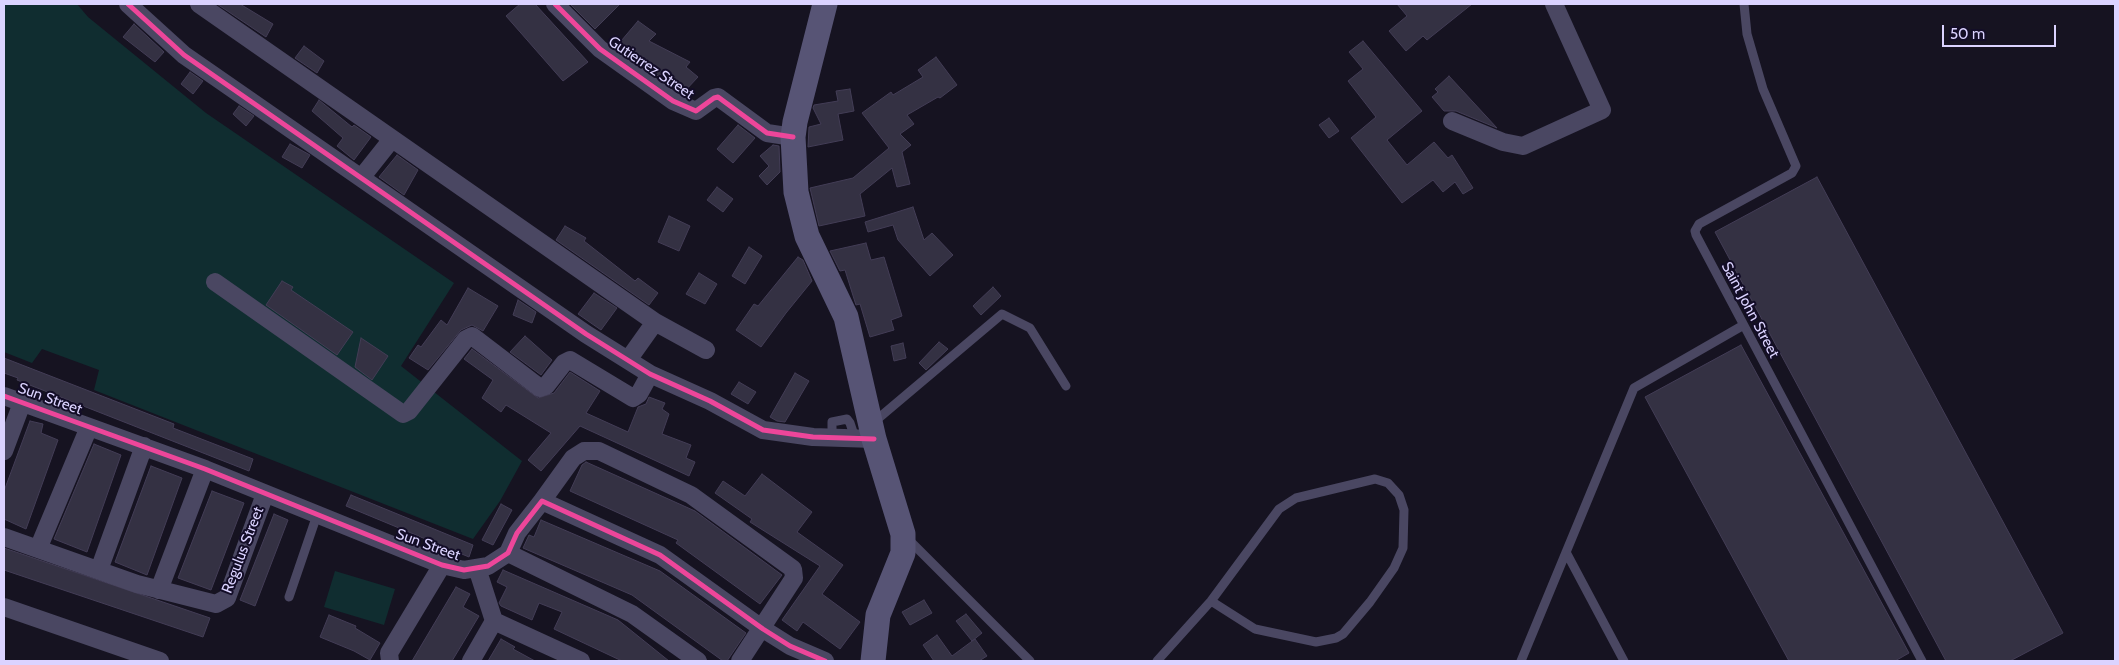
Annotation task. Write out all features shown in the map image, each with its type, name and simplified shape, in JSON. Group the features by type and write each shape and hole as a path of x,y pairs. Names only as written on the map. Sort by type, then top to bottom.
{"main road":[{"path":"825,4 795,122 793,138 796,192 807,236 846,317 867,434 903,534 903,553 878,615 868,658"}],"street":[{"path":"128,4 184,55 586,334 650,374 710,400 763,430 832,438 867,434"},
{"path":"199,4 654,322 706,350"},
{"name":"Gutierrez Street","path":"555,4 579,31 600,49 673,101 696,111 718,97 767,133 793,138"},
{"path":"1452,121 1503,142 1522,146 1602,110 1554,4"},
{"path":"361,178 392,139"},
{"path":"215,282 403,414 409,411 466,339 472,336 540,388 546,386 564,363 570,360 633,398 639,394 650,374"},
{"path":"628,360 654,322"},
{"name":"Sun Street","path":"4,396 144,446 442,565 464,570 477,568 488,566 508,554"},
{"path":"4,451 22,403"},
{"path":"38,549 89,427"},
{"path":"99,570 144,446"},
{"path":"698,661 632,614 508,554 517,533 574,458 584,451 599,451 691,495 795,572 794,578 763,629 740,661"},
{"path":"159,590 205,470"},
{"name":"Regulus Street","path":"4,537 159,590 216,604 227,598 265,494"},
{"path":"542,501 660,555 763,629 790,646 825,661"},
{"path":"390,661 389,653 442,565"},
{"path":"477,568 494,620 553,655 581,661"},
{"path":"4,607 160,661"},
{"path":"470,661 494,620"}],"lane":[{"name":"Saint John Street","path":"1744,4 1747,34 1763,89 1796,166 1792,173 1699,224 1695,231 1742,326 1922,661"},
{"path":"867,434 882,414 1002,314 1030,328 1066,386"},
{"path":"1521,661 1634,388 1742,326"},
{"path":"1157,661 1211,601 1279,510 1296,498 1374,479 1388,483 1399,495 1404,510 1403,548 1394,568 1370,602 1343,634 1336,638 1316,642 1255,629 1211,601"},
{"path":"289,597 317,515"},
{"path":"903,534 1030,661"},
{"path":"1566,552 1624,661"}],"green space":[{"path":"4,4 77,4 88,17 206,113 454,283 401,366 522,461 500,501 473,539 94,390 99,370 42,349 32,363 4,352"},
{"path":"335,571 395,589 384,625 324,607"}],"building":[{"path":"217,4 240,4 273,24 266,37"},
{"path":"520,4 535,4 588,62 563,81 506,16"},
{"path":"570,4 620,4 595,29"},
{"path":"1397,4 1472,4 1427,40 1423,36 1406,51 1389,31 1407,16"},
{"path":"638,21 656,34 649,41 690,62 686,67 698,77 683,93 616,47"},
{"path":"134,24 164,52 155,62 123,37"},
{"path":"1363,41 1422,111 1387,140 1407,165 1434,142 1448,158 1452,155 1473,188 1463,194 1455,182 1443,192 1433,180 1402,203 1351,138 1376,117 1348,81 1363,69 1349,52"},
{"path":"304,46 324,61 317,73 295,58"},
{"path":"936,57 957,85 940,98 938,97 907,115 914,124 900,134 911,145 902,152 910,184 897,187 892,168 860,194 865,216 819,226 810,188 853,178 889,148 862,113 891,92 893,95 923,77 918,70"},
{"path":"190,72 203,81 193,94 181,84"},
{"path":"1449,76 1497,128 1456,111 1444,111 1432,97 1438,92 1435,89"},
{"path":"850,89 854,111 838,114 843,140 808,147 809,127 821,124 813,108 814,105 838,101 836,91"},
{"path":"319,100 352,127 354,125 371,137 354,160 337,146 343,138 312,111"},
{"path":"239,106 254,116 246,126 233,114"},
{"path":"1329,118 1339,131 1329,138 1319,125"},
{"path":"738,125 755,138 733,163 717,149"},
{"path":"290,144 310,155 302,168 282,157"},
{"path":"773,145 779,146 780,172 767,185 759,176 769,166 760,156"},
{"path":"397,155 418,170 404,195 379,177"},
{"path":"1817,177 2063,633 2010,661 1946,661 1715,232"},
{"path":"717,187 733,199 723,212 707,200"},
{"path":"913,207 924,240 932,233 953,255 930,276 898,240 893,225 868,232 865,222"},
{"path":"669,216 690,226 679,251 658,242"},
{"path":"565,226 586,238 584,241 635,281 638,278 658,293 649,305 556,240"},
{"path":"866,243 871,260 884,257 902,316 891,320 894,330 870,337 860,304 856,305 845,270 840,271 830,251"},
{"path":"749,247 762,256 745,284 732,276"},
{"path":"798,257 803,260 812,281 761,347 736,330 754,304 758,306"},
{"path":"699,273 717,284 705,304 686,294"},
{"path":"282,281 293,287 291,290 353,332 337,355 266,305"},
{"path":"993,287 1001,296 981,315 973,306"},
{"path":"468,288 498,306 483,331 472,325 461,330 428,370 409,358 418,345 421,347 441,320 447,325"},
{"path":"594,293 617,308 601,330 578,314"},
{"path":"518,300 536,312 532,323 513,315"},
{"path":"525,336 552,360 541,375 510,352"},
{"path":"361,338 388,356 372,380 355,367"},
{"path":"939,342 948,349 926,370 919,363"},
{"path":"903,343 906,358 894,361 891,346"},
{"path":"1741,345 1909,653 1895,661 1789,661 1645,397"},
{"path":"472,349 538,398 554,393 570,372 600,391 586,413 628,432 638,407 646,404 649,397 665,403 662,409 669,414 662,434 691,445 686,458 695,462 689,476 580,426 541,471 528,460 551,433 506,405 501,412 482,398 493,380 464,359"},
{"path":"4,358 174,424 173,428 253,459 249,471 17,380 18,378 4,373"},
{"path":"795,373 809,381 785,422 777,421 770,417"},
{"path":"739,382 756,392 748,404 731,394"},
{"path":"30,421 43,424 41,433 58,440 26,529 4,519 4,491"},
{"path":"94,444 121,455 87,552 54,539"},
{"path":"586,462 695,511 782,575 760,604 676,543 678,540 570,491 582,465"},
{"path":"151,466 182,478 147,575 115,562"},
{"path":"762,474 812,512 797,532 843,565 822,594 860,622 840,649 803,622 797,631 782,620 820,566 750,522 752,519 715,493 723,481 745,496"},
{"path":"212,491 244,503 211,590 178,578"},
{"path":"351,495 473,545 469,557 346,506"},
{"path":"501,504 512,510 493,545 482,540"},
{"path":"274,514 288,520 255,606 240,600"},
{"path":"541,520 660,571 746,633 727,661 723,661 632,595 523,548 529,535 534,537"},
{"path":"4,548 210,618 203,637 4,570"},
{"path":"503,570 618,620 669,661 622,661 554,629 562,612 539,603 532,620 501,606 499,603 507,587 497,582"},
{"path":"456,587 470,594 463,607 479,616 452,661 412,661"},
{"path":"924,600 932,613 910,625 902,612"},
{"path":"966,614 982,633 972,641 956,621"},
{"path":"329,615 356,626 355,628 380,643 370,660 320,637"},
{"path":"937,635 952,656 975,639 987,656 979,661 934,661 923,645"},
{"path":"501,639 515,647 513,649 535,661 488,661"}],"cycle path":[{"path":"128,4 184,55 586,334 650,374 710,401 763,430 813,437 874,439"},
{"path":"555,4 600,49 673,101 696,111 718,97 767,133 793,137"},
{"path":"4,396 205,469 442,565 464,570 488,566 508,553 517,533 542,501 660,555 763,629 790,646 825,661"}]}
